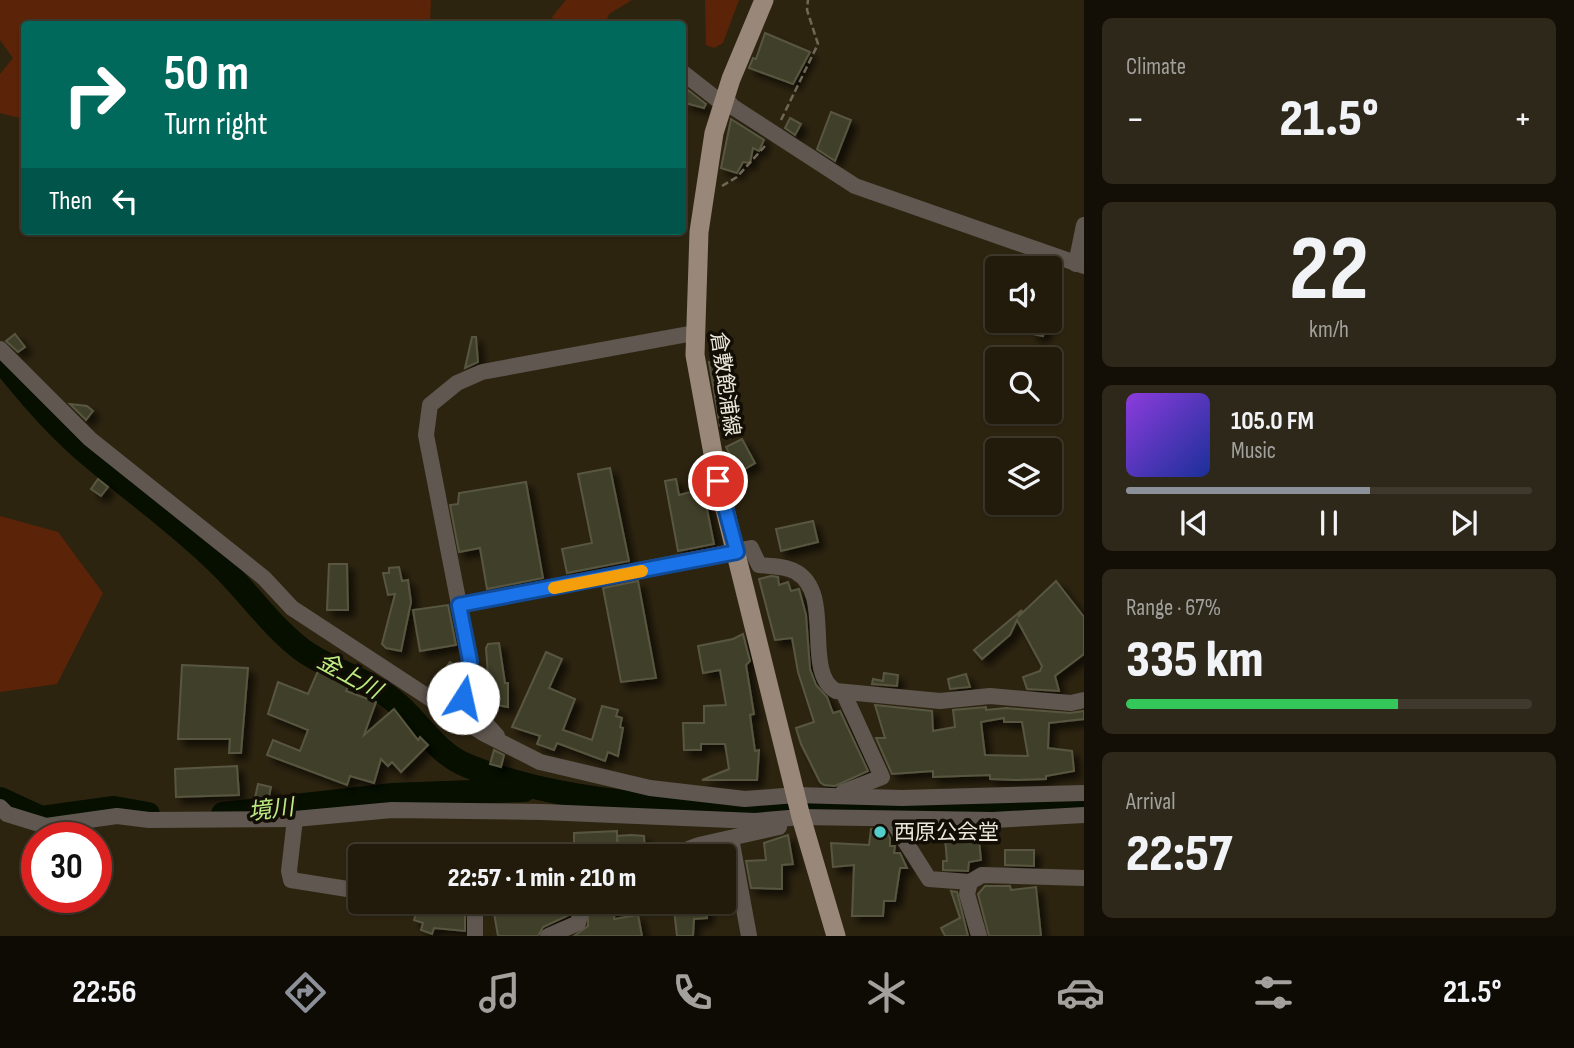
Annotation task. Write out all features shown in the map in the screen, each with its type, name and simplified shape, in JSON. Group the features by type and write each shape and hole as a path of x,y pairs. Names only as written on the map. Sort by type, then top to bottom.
{"main road":[{"name":"倉敷飽浦線","path":"764,0 714,133 704,195 694,333 709,438 796,795 797,819 836,936"}],"street":[{"path":"686,75 855,186 1080,265 1084,225"},
{"path":"501,740 463,698 462,687 470,661 426,435 430,405 457,383 482,372 694,333"},
{"path":"0,349 90,439 264,579 292,608 461,718 540,762 650,788 745,799 796,795 914,798 1084,793"},
{"path":"459,605 751,548 759,565 793,570 803,576 818,619 822,677 829,687 844,694 855,692 940,701 990,696 1072,703 1084,700"},
{"path":"834,795 882,777 844,694"},
{"path":"0,807 16,817 46,826 117,816 149,820 295,819 392,810 797,819 993,820 1084,815"},
{"path":"295,819 289,871 291,880 348,889"},
{"path":"711,844 787,826 797,819"},
{"path":"891,819 929,879 970,882 982,875 1084,878"},
{"path":"731,838 749,936"},
{"path":"970,882 967,894 979,936"},
{"path":"475,914 475,936"},
{"path":"548,936 578,923 580,914"}],"path":[{"path":"704,195 737,177 758,157 773,134 818,44 807,10 808,0"}],"shaded area":[{"path":"0,0 431,0 430,21 21,21 21,118 0,113 0,74 13,58 0,40"},
{"path":"566,0 632,0 609,14 606,21 554,21 552,17"},
{"path":"705,0 739,0 723,43 714,48 706,45"},
{"path":"0,516 58,532 103,593 57,684 0,692"}],"building":[{"path":"765,33 810,52 793,84 749,68 753,58 756,59"},
{"path":"688,90 706,104 704,108 686,103"},
{"path":"831,112 851,120 835,161 817,149"},
{"path":"790,118 801,124 795,135 785,128"},
{"path":"731,119 764,140 759,151 753,148 750,163 743,162 737,173 721,168"},
{"path":"15,334 25,347 18,352 6,341"},
{"path":"472,337 476,337 478,362 465,368"},
{"path":"718,361 728,426 720,426 709,362"},
{"path":"70,404 87,406 93,411 86,420"},
{"path":"742,439 755,463 743,470 740,464 736,466 726,447"},
{"path":"610,468 629,561 567,573 562,549 592,543 578,474"},
{"path":"98,479 108,487 101,496 91,489"},
{"path":"676,479 679,495 703,489 714,544 678,551 665,481"},
{"path":"526,482 543,578 487,589 480,548 459,552 450,505 458,504 459,493"},
{"path":"813,521 818,542 781,551 776,529"},
{"path":"329,564 347,564 348,610 327,610"},
{"path":"399,567 402,581 408,580 411,602 401,651 386,648 382,644 395,594 388,595 383,573 389,573 389,568"},
{"path":"778,577 779,585 788,582 791,591 799,589 806,615 810,669 816,685 827,697 833,713 840,711 868,771 835,786 820,782 796,728 814,722 798,672 792,638 775,640 759,579"},
{"path":"638,581 656,678 621,682 603,588"},
{"path":"1056,581 1084,617 1084,654 1055,676 1059,691 1027,689 1023,677 1040,671 1042,666 1017,620 1010,635 982,659 974,650 1022,610 1018,617"},
{"path":"448,605 456,645 420,651 413,610"},
{"path":"743,634 750,661 746,665 754,714 750,715 755,751 759,750 757,780 702,780 729,769 725,744 701,744 701,750 684,750 683,723 704,723 704,706 726,705 720,670 703,673 698,646 733,639"},
{"path":"499,643 505,683 508,683 508,707 490,704 486,648 488,644"},
{"path":"546,652 562,659 549,688 575,699 563,730 592,740 602,706 618,710 616,716 622,718 620,727 623,728 618,756 608,752 605,761 557,743 554,750 537,744 540,736 512,727"},
{"path":"450,662 457,667 446,691 434,685"},
{"path":"182,665 248,668 241,753 229,753 230,739 178,739"},
{"path":"318,671 349,684 346,691 376,702 364,735 394,709 418,740 420,737 428,745 401,772 392,762 388,766 381,759 374,783 350,776 347,785 267,755 273,740 300,751 308,730 268,714 278,682 308,694"},
{"path":"884,673 898,675 897,686 872,684 873,679 883,681"},
{"path":"966,674 970,687 950,689 948,679"},
{"path":"875,705 932,711 933,731 955,727 953,710 986,707 986,710 1006,708 1070,713 1084,711 1084,719 1049,723 1048,748 1072,751 1074,771 1046,776 1046,779 990,779 990,775 933,777 933,771 892,774 876,738 885,738","holes":["1004,718 1004,722 1022,722 1028,756 985,755 981,722"]},
{"path":"494,750 504,755 501,767 490,764"},
{"path":"237,766 239,795 176,797 175,769"},
{"path":"258,784 271,787 268,801 255,798"},
{"path":"871,829 885,829 890,838 890,846 895,846 894,853 900,853 907,868 900,868 895,901 884,901 883,916 852,916 854,865 833,867 831,843 869,845"},
{"path":"617,831 617,844 574,844 574,833"},
{"path":"788,835 793,864 782,865 782,889 751,888 746,861 766,860 764,843"},
{"path":"617,836 644,836 645,844 618,844"},
{"path":"966,836 967,841 979,840 981,860 969,862 968,871 943,870 943,861 947,861 945,838"},
{"path":"1005,850 1034,850 1034,866 1005,865"},
{"path":"985,886 1010,886 1011,890 1036,887 1041,936 989,936 978,894"},
{"path":"951,891 957,892 968,936 945,936 941,928 960,918"},
{"path":"416,914 465,915 465,931 434,928 432,934 421,930 423,923 414,920"},
{"path":"494,914 569,914 543,927 538,936 498,936"},
{"path":"588,914 614,914 614,919 638,915 642,936 574,936 588,926"},
{"path":"674,914 707,914 707,918 694,919 693,936 677,936"}],"waterway":[{"name":"金上川","path":"0,359 67,435 203,549 290,640 324,663 372,686 393,700 437,745 456,760 504,779 542,789 625,802 667,806 787,806"},
{"name":"境川","path":"223,814 393,795 524,790"},
{"name":"境川","path":"0,799 41,818 114,808 148,814"},
{"name":"金上川","path":"814,805 904,809 1084,804"}],"slow traffic":[{"path":"554,588 642,571"}],"place":[{"name":"西原公会堂","path":"880,832"}],"route":[{"path":"463,698 462,687 470,661 459,605 737,552 718,481"}]}
